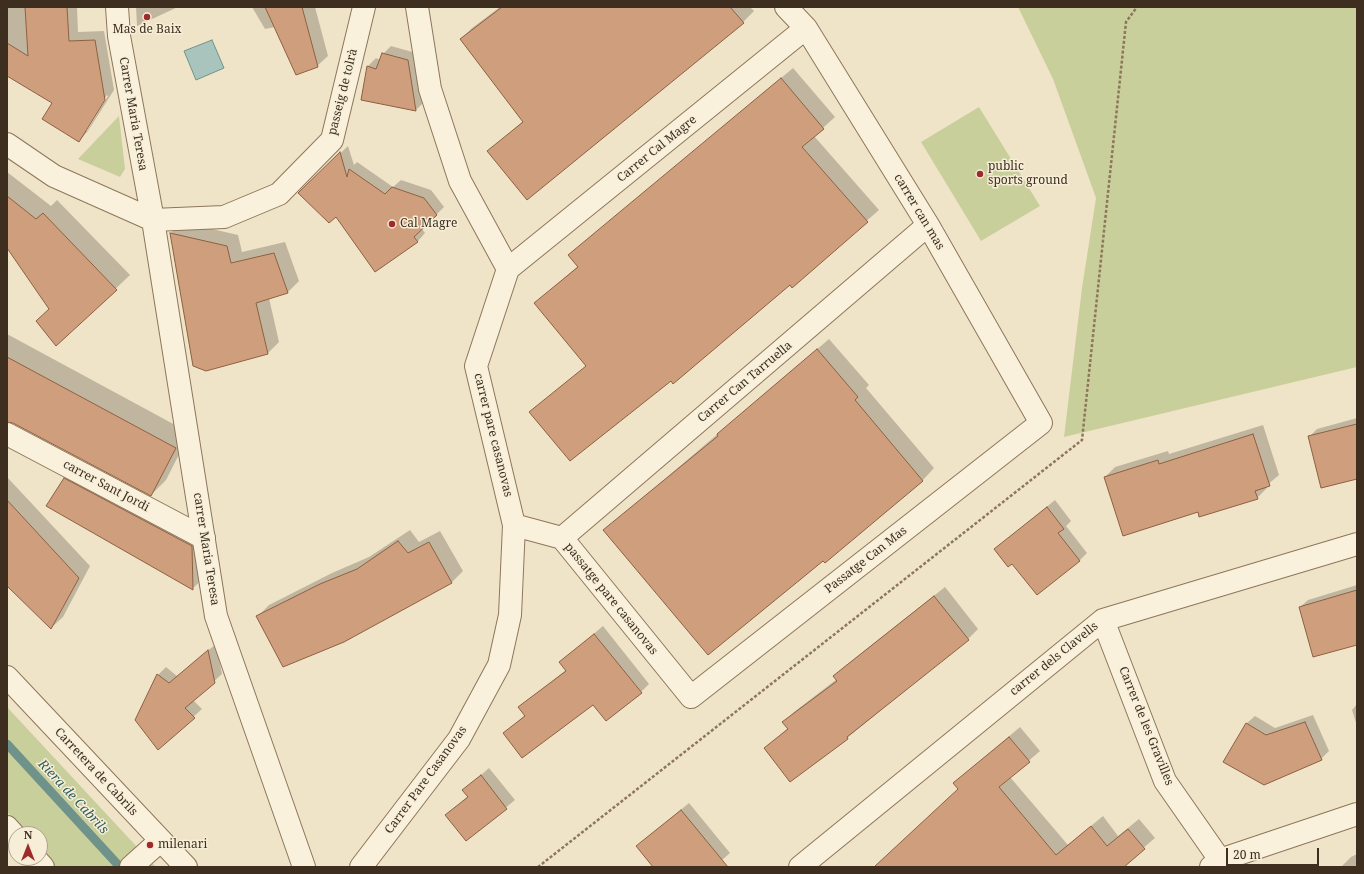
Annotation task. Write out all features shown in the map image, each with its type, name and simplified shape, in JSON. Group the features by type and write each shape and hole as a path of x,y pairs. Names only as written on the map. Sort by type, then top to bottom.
{"street":[{"name":"Carrer Maria Teresa","path":"117,7 119,36 153,220"},
{"name":"passeig de tolrà","path":"153,220 224,216 279,194 332,140 364,7"},
{"path":"417,7 430,89 460,181 508,269"},
{"name":"carrer can mas","path":"786,7 806,28 928,225 1042,424"},
{"name":"Carrer Cal Magre","path":"508,269 806,28"},
{"path":"7,144 54,176 153,220"},
{"name":"carrer Maria Teresa","path":"153,220 216,616 304,867"},
{"name":"Carrer Can Tarruella","path":"562,538 928,225"},
{"name":"carrer pare casanovas","path":"508,269 476,366 514,525"},
{"name":"Passatge Can Mas","path":"691,697 1042,424"},
{"name":"carrer Sant Jordi","path":"7,434 204,538"},
{"name":"passatge pare casanovas","path":"514,525 562,538 691,697"},
{"name":"Carrer Pare Casanovas","path":"361,867 459,739 499,665 510,615 514,525"},
{"name":"carrer dels Clavells","path":"800,867 1103,620 1357,544"},
{"name":"Carrer de les Gravilles","path":"1103,620 1165,781 1219,865"},
{"name":"Carretera de Cabrils","path":"7,677 146,854 186,867"},
{"path":"1219,865 1357,814"}],"green space":[{"path":"1018,7 1357,7 1357,367 1064,437 1082,288 1096,198 1053,79"},
{"name":"public sports ground","path":"979,107 1040,206 981,241 921,142"},
{"path":"119,116 125,169 120,177 78,159"},
{"path":"7,707 156,867 55,867 48,859 48,826 20,826 7,812"}],"water":[{"path":"212,40 224,68 196,80 184,51"}],"building":[{"path":"25,7 67,7 69,41 95,40 105,100 79,142 42,119 52,103 7,76 7,43 28,56"},
{"path":"265,7 302,7 318,67 296,75"},
{"path":"502,7 730,7 744,23 527,200 487,151 523,122 460,39"},
{"path":"382,53 408,60 416,111 361,100 367,66 376,69"},
{"path":"781,78 824,129 802,147 868,222 792,288 790,285 673,384 671,381 570,461 529,412 586,366 534,303 578,267 568,255"},
{"path":"340,152 347,177 349,169 385,194 392,187 424,198 437,215 414,237 418,242 375,272 336,217 329,223 298,193"},
{"path":"7,196 36,219 43,213 117,290 56,346 36,321 49,309 7,248"},
{"path":"170,233 227,246 231,263 274,253 288,293 256,303 268,354 206,371 193,366"},
{"path":"817,349 858,397 855,400 923,481 825,563 823,561 708,655 603,530 718,436 717,434"},
{"path":"7,357 176,448 151,496 13,423 7,422"},
{"path":"1357,424 1357,479 1321,488 1308,436"},
{"path":"1253,434 1270,486 1255,491 1258,499 1199,517 1198,512 1123,536 1104,477 1158,460 1159,464"},
{"path":"64,478 192,546 193,590 46,506"},
{"path":"7,500 79,578 51,629 7,586"},
{"path":"1047,507 1064,529 1058,533 1080,561 1037,595 1012,564 1008,567 994,549"},
{"path":"398,541 408,553 429,542 452,583 344,642 283,667 256,616 320,584 357,569"},
{"path":"1357,590 1357,645 1313,657 1299,607"},
{"path":"934,596 969,640 847,737 848,739 790,782 764,748 788,729 782,722 837,681 833,676"},
{"path":"594,634 642,693 606,721 593,705 522,758 503,733 525,716 518,707 566,671 559,662"},
{"path":"208,650 215,683 185,708 195,718 158,750 135,720 157,674 169,683"},
{"path":"1305,722 1322,760 1264,785 1223,762 1246,723 1266,735"},
{"path":"1009,737 1030,762 999,787 1056,855 1091,826 1107,846 1128,829 1145,849 1124,867 874,867 958,789 953,783"},
{"path":"481,775 507,809 466,841 445,815 468,797 462,790"},
{"path":"681,810 728,867 653,867 636,846"}],"waterway":[{"name":"Riera de Cabrils","path":"7,744 120,867"}],"place":[{"name":"Mas de Baix","path":"147,17"},
{"name":"public sports ground","path":"980,174"},
{"name":"Cal Magre","path":"392,224"},
{"name":"milenari","path":"150,845"}]}
